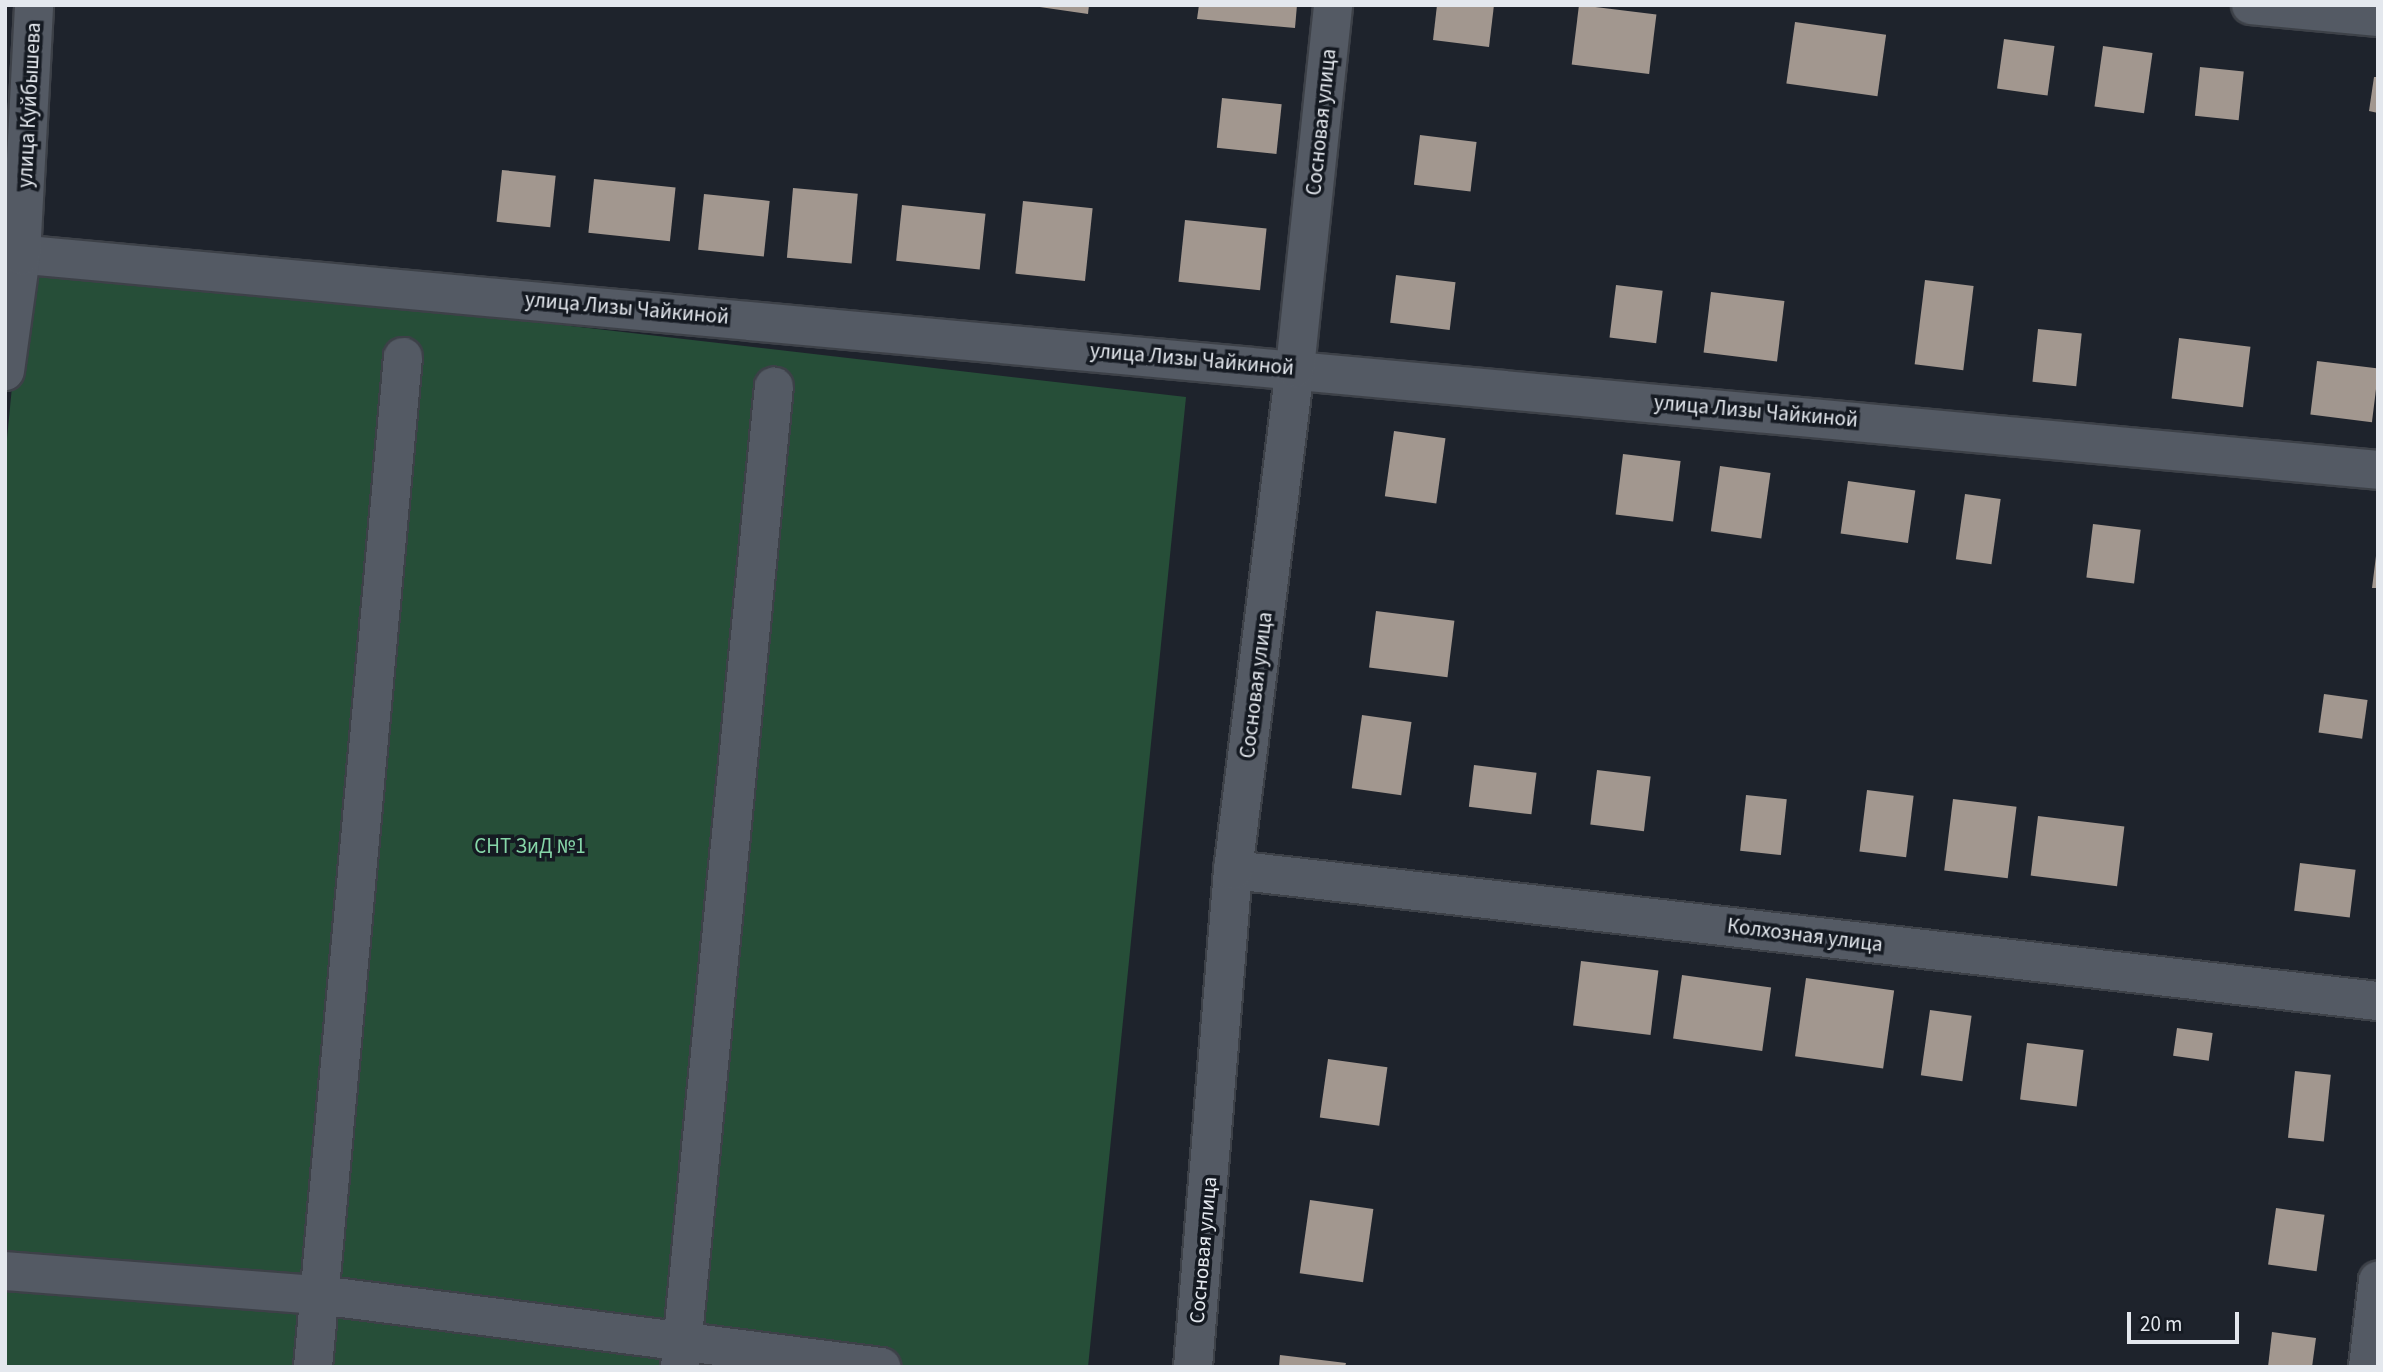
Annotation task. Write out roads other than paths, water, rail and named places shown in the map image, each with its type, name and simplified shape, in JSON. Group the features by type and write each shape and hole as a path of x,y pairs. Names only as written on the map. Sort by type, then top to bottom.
{"street":[{"name":"улица Куйбышева","path":"5,371 34,5"},
{"name":"Сосновая улица","path":"1193,1367 1233,870 1294,368 1333,5"},
{"path":"2251,5 2378,18"},
{"name":"улица Лизы Чайкиной","path":"13,254 1294,368 2378,470"},
{"path":"313,1367 403,357"},
{"path":"681,1356 774,386"},
{"name":"Колхозная улица","path":"1233,870 2378,1001"},
{"path":"5,1270 319,1295 681,1356 881,1367"},
{"path":"2368,1367 2378,1281"}],"park label":[{"name":"СНТ ЗиД №1","path":"530,846"}]}
